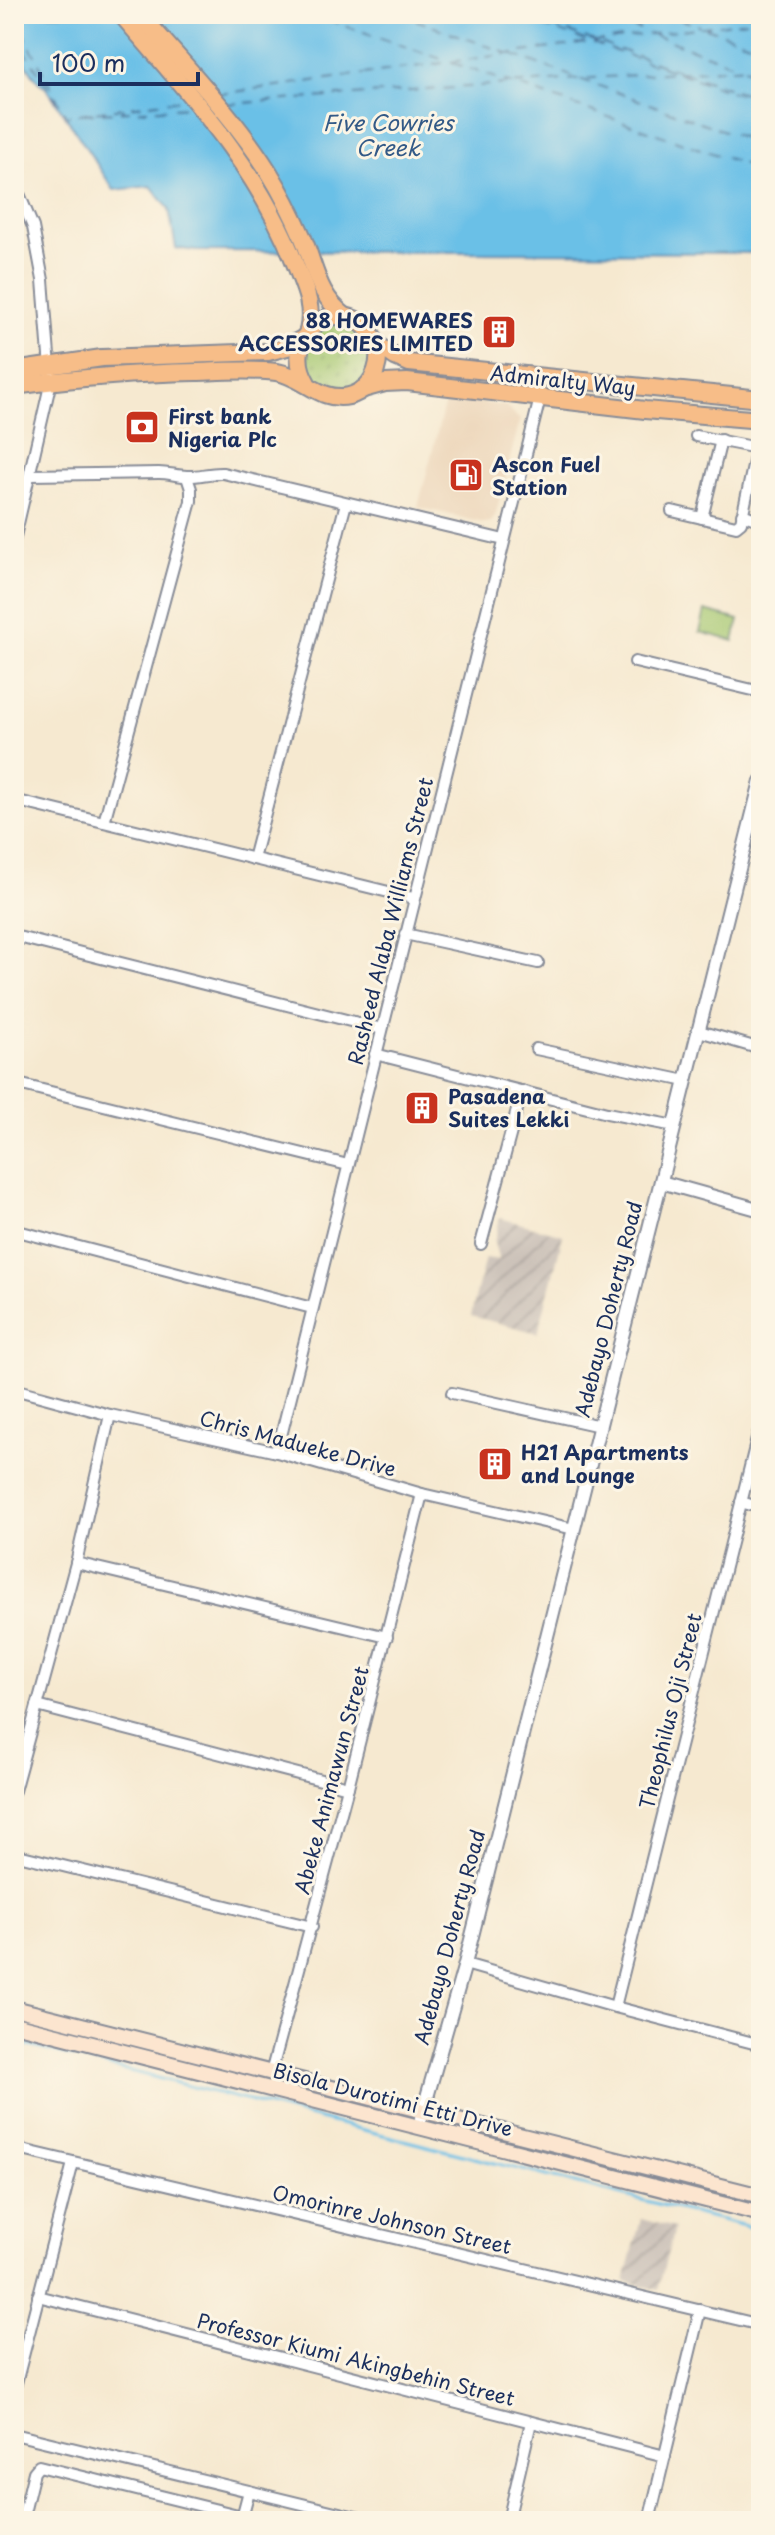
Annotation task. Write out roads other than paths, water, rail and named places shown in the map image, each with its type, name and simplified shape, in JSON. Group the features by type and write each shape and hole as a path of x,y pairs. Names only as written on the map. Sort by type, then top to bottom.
{"main road":[{"path":"14,371 91,376 247,370 286,373 327,396 351,395 362,390 377,369 377,344 365,326 346,317 313,290 272,210 237,153 121,14"},
{"path":"140,14 257,154 303,239 313,290 298,362 307,383"},
{"path":"14,386 102,358 268,352 287,347 325,319 346,317"},
{"name":"Admiralty Way","path":"377,344 395,357 423,365 761,399"},
{"name":"Admiralty Way","path":"362,390 385,383 407,382 761,420"},
{"path":"14,2008 271,2073 421,2118 761,2196"},
{"name":"Bisola Durotimi Etti Drive","path":"14,2024 421,2118 761,2214"}],"street":[{"path":"14,182 33,227 43,280 50,374 31,475 14,541"},
{"name":"Rasheed Alaba Williams Street","path":"277,1452 540,398"},
{"path":"672,511 739,526 757,448 696,436"},
{"path":"702,518 721,440"},
{"path":"31,475 176,473 187,477 210,472 223,473 504,540"},
{"path":"104,822 191,501 187,477"},
{"path":"751,478 761,485"},
{"path":"253,859 346,503"},
{"path":"742,514 761,521"},
{"path":"635,662 761,692"},
{"name":"Adebayo Doherty Road","path":"421,2118 465,1964 761,781"},
{"path":"14,800 413,898"},
{"path":"405,934 538,963"},
{"path":"14,936 382,1029"},
{"path":"699,1031 761,1049"},
{"path":"536,1049 686,1081"},
{"path":"375,1054 607,1113 675,1126"},
{"path":"14,1083 348,1165"},
{"path":"481,1244 522,1091"},
{"path":"661,1182 761,1210"},
{"path":"14,1230 312,1308"},
{"name":"Chris Madueke Drive","path":"14,1389 110,1415 277,1452 422,1494 574,1529"},
{"path":"452,1393 600,1426"},
{"path":"14,1791 76,1563 110,1415"},
{"name":"Theophilus Oji Street","path":"615,2007 761,1423"},
{"name":"Abeke Animawun Street","path":"271,2073 312,1927 422,1494"},
{"path":"741,1502 761,1508"},
{"path":"76,1563 387,1637"},
{"path":"37,1706 348,1787"},
{"path":"14,1854 312,1927"},
{"path":"465,1964 761,2045"},
{"name":"Omorinre Johnson Street","path":"14,2148 761,2325"},
{"path":"14,2391 73,2163"},
{"name":"Professor Kiumi Akingbehin Street","path":"38,2296 665,2456"},
{"path":"649,2521 700,2310"},
{"path":"508,2521 531,2422"},
{"path":"14,2434 363,2521"},
{"path":"22,2521 34,2472 39,2466 242,2519 249,2491"}],"water":[{"name":"Five Cowries Creek","path":"14,14 761,14 761,253 196,251 176,248 169,209 151,186 114,190 48,90 33,74 19,46"}],"waterway":[{"path":"14,2042 761,2230"}],"place":[{"name":"88 HOMEWARES ACCESSORIES LIMITED","path":"499,332"},
{"name":"First bank Nigeria Plc","path":"142,427"},
{"name":"Ascon Fuel Station","path":"466,475"},
{"name":"Pasadena Suites Lekki","path":"422,1108"},
{"name":"H21 Apartments and Lounge","path":"495,1464"}]}
